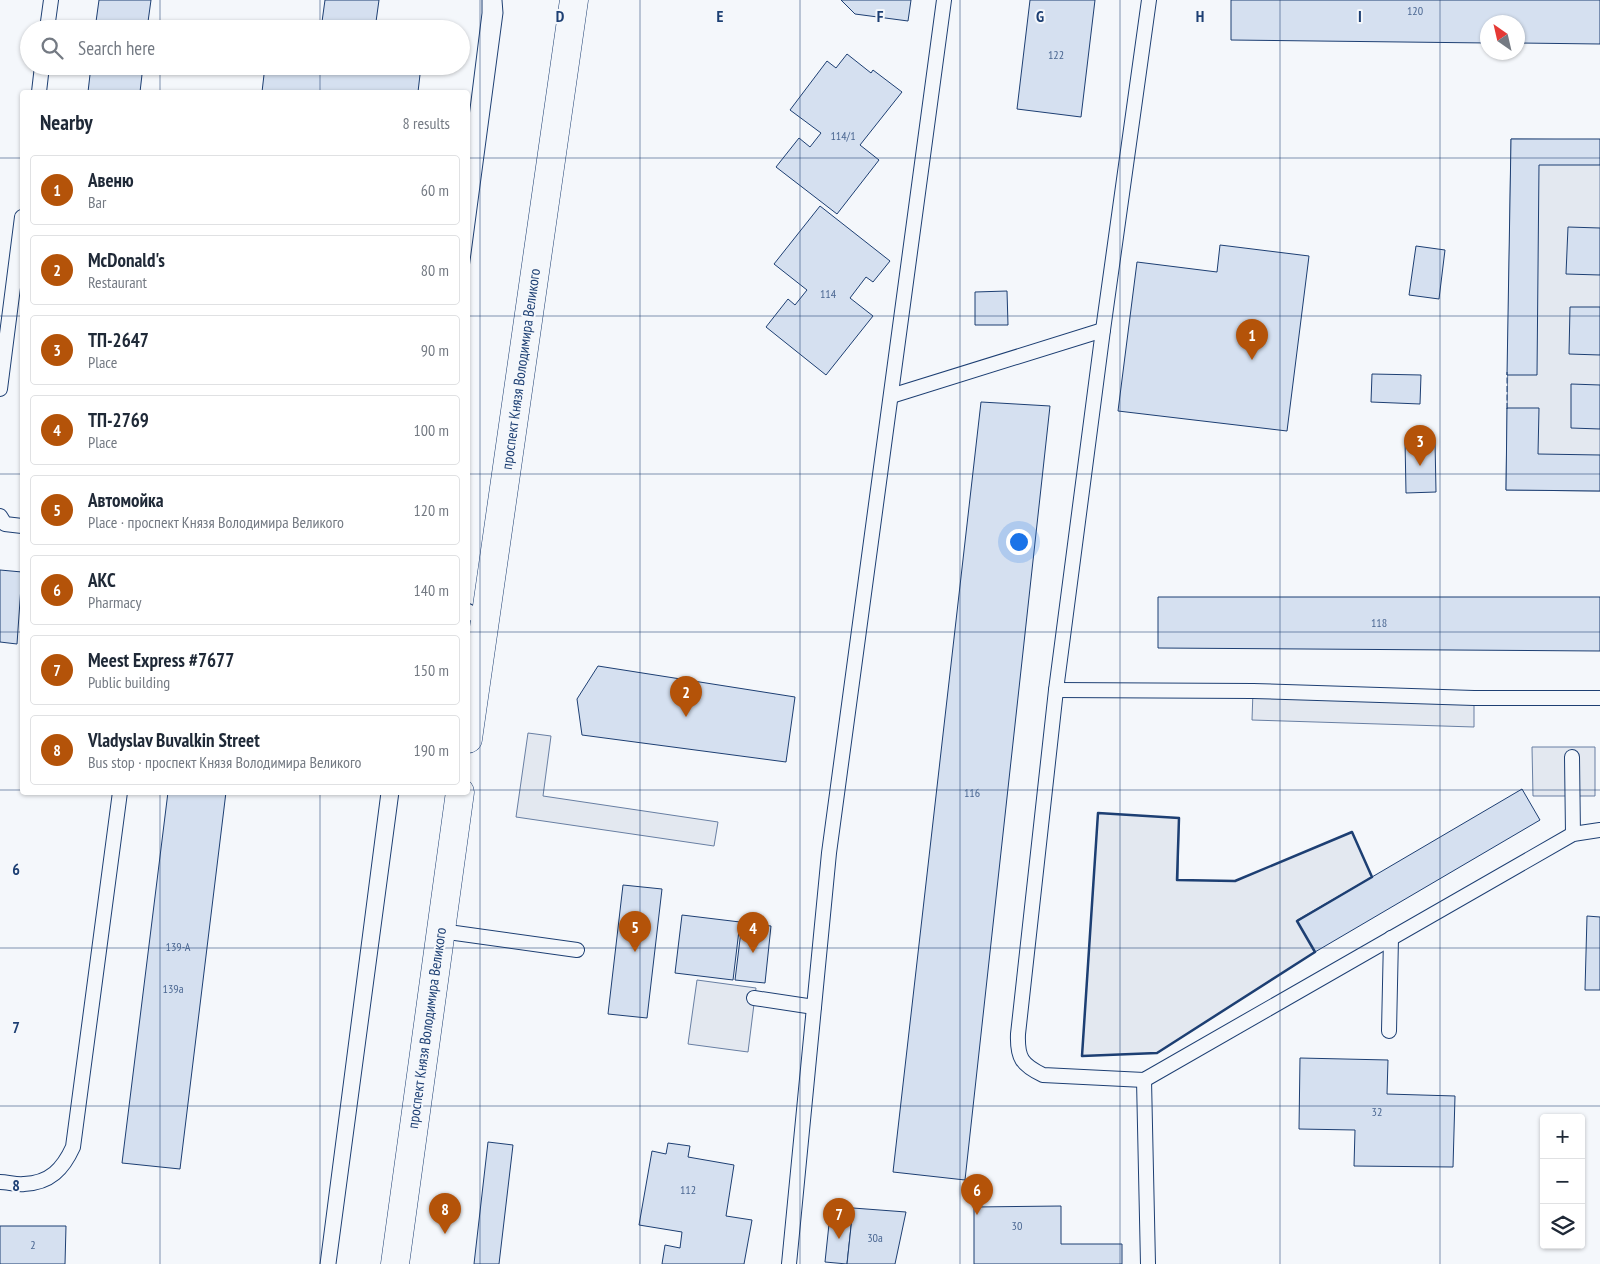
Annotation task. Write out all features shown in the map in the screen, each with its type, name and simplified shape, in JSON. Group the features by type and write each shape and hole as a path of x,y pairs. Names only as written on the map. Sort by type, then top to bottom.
{"highway":[{"name":"проспект Князя Володимира Великого","path":"470,708 476,616 574,0"},
{"name":"проспект Князя Володимира Великого","path":"395,1264 460,795"}],"lane":[{"path":"48,20 51,0"},
{"path":"789,1264 829,853 944,0"},
{"path":"1149,0 1102,330 1056,690 1018,1047 1022,1059 1029,1069 1043,1076 1144,1080 1573,834 1600,830"},
{"path":"39,90 41,75"},
{"path":"0,389 20,233"},
{"path":"892,396 1102,330"},
{"path":"0,516 4,524 20,526"},
{"path":"1056,690 1253,691 1474,698 1600,698"},
{"path":"1572,757 1573,834"},
{"path":"0,1182 23,1184 40,1182 54,1174 66,1162 73,1147 120,795"},
{"path":"441,931 577,950"},
{"path":"1389,1031 1391,938"},
{"path":"754,998 814,1007"},
{"path":"1144,1080 1148,1264"}],"shaded area":[{"path":"1511,139 1600,140 1600,491 1506,490"},
{"path":"1253,691 1474,698 1474,727 1252,720"},
{"path":"528,733 551,736 543,796 718,822 714,846 516,817"},
{"path":"1532,747 1595,747 1595,796 1533,796"},
{"path":"1098,813 1179,818 1178,880 1235,881 1352,832 1372,877 1297,920 1315,952 1157,1053 1082,1056"},
{"path":"697,980 756,988 748,1052 688,1044"}],"building":[{"path":"99,0 151,0 148,20 96,20"},
{"path":"325,0 379,0 376,20 322,20"},
{"path":"841,0 911,0 908,21 855,14"},
{"path":"1030,0 1095,0 1081,117 1017,109"},
{"path":"1231,0 1600,0 1600,44 1525,43 1525,15 1480,15 1480,43 1231,40"},
{"path":"847,54 871,73 873,70 902,92 860,145 879,160 837,214 776,167 799,138 810,147 821,133 790,110 827,61 836,68"},
{"path":"90,75 142,75 140,90 88,90"},
{"path":"264,75 420,75 418,90 262,90"},
{"path":"1511,139 1600,139 1600,165 1539,165 1537,375 1507,375"},
{"path":"820,206 890,261 873,282 866,277 850,298 873,316 826,375 766,327 788,299 795,305 807,290 774,264"},
{"path":"1568,227 1600,228 1600,275 1566,274"},
{"path":"1220,245 1309,256 1287,431 1118,411 1137,262 1217,272"},
{"path":"1416,246 1445,250 1439,299 1409,295"},
{"path":"1007,291 1008,325 975,325 975,292"},
{"path":"1570,307 1600,307 1600,355 1569,354"},
{"path":"1372,374 1421,375 1420,404 1371,402"},
{"path":"1571,384 1600,385 1600,429 1571,428"},
{"path":"981,402 1050,406 965,1180 893,1172"},
{"path":"1507,408 1539,408 1538,454 1600,455 1600,491 1506,490"},
{"path":"1405,440 1435,440 1436,492 1406,493"},
{"path":"0,570 20,572 17,644 0,642"},
{"path":"1158,597 1600,597 1600,651 1158,648"},
{"path":"598,666 795,697 786,762 582,735 577,699"},
{"path":"1522,789 1540,820 1315,952 1297,921"},
{"path":"168,795 226,795 180,1169 122,1163"},
{"path":"623,885 662,889 647,1018 608,1014"},
{"path":"682,915 740,922 733,980 675,973"},
{"path":"1587,916 1600,917 1600,990 1585,990"},
{"path":"742,923 771,926 765,983 735,980"},
{"path":"1300,1058 1388,1060 1387,1094 1455,1096 1453,1167 1354,1166 1355,1130 1299,1129"},
{"path":"488,1142 513,1145 499,1264 474,1264"},
{"path":"668,1143 690,1146 688,1157 734,1165 726,1216 752,1220 744,1264 662,1264 665,1245 680,1248 682,1232 639,1225 652,1151 666,1154"},
{"path":"831,1205 853,1208 847,1264 825,1262"},
{"path":"1061,1206 1061,1244 1122,1244 1122,1264 974,1264 974,1207"},
{"path":"853,1208 906,1212 895,1264 847,1264"},
{"path":"0,1226 66,1226 65,1264 0,1264"}],"tram line":[{"path":"470,109 482,0"},
{"path":"470,261 503,13 502,0"},
{"path":"320,1264 381,795"},
{"path":"336,1264 399,795"}],"fence":[{"path":"1507,372 1507,409"}],"wall":[{"path":"1098,813 1179,818 1177,880 1235,881 1352,832 1372,877 1297,921 1315,952 1157,1053 1082,1056 1098,813"}],"place":[{"name":"Авеню","path":"1252,360"},
{"name":"ТП-2647","path":"1420,466"},
{"name":"McDonald's","path":"686,717"},
{"name":"Автомойка","path":"635,952"},
{"name":"ТП-2769","path":"753,953"},
{"name":"АКС","path":"977,1215"},
{"name":"Vladyslav Buvalkin Street","path":"445,1234"},
{"name":"Meest Express #7677","path":"839,1239"}]}
